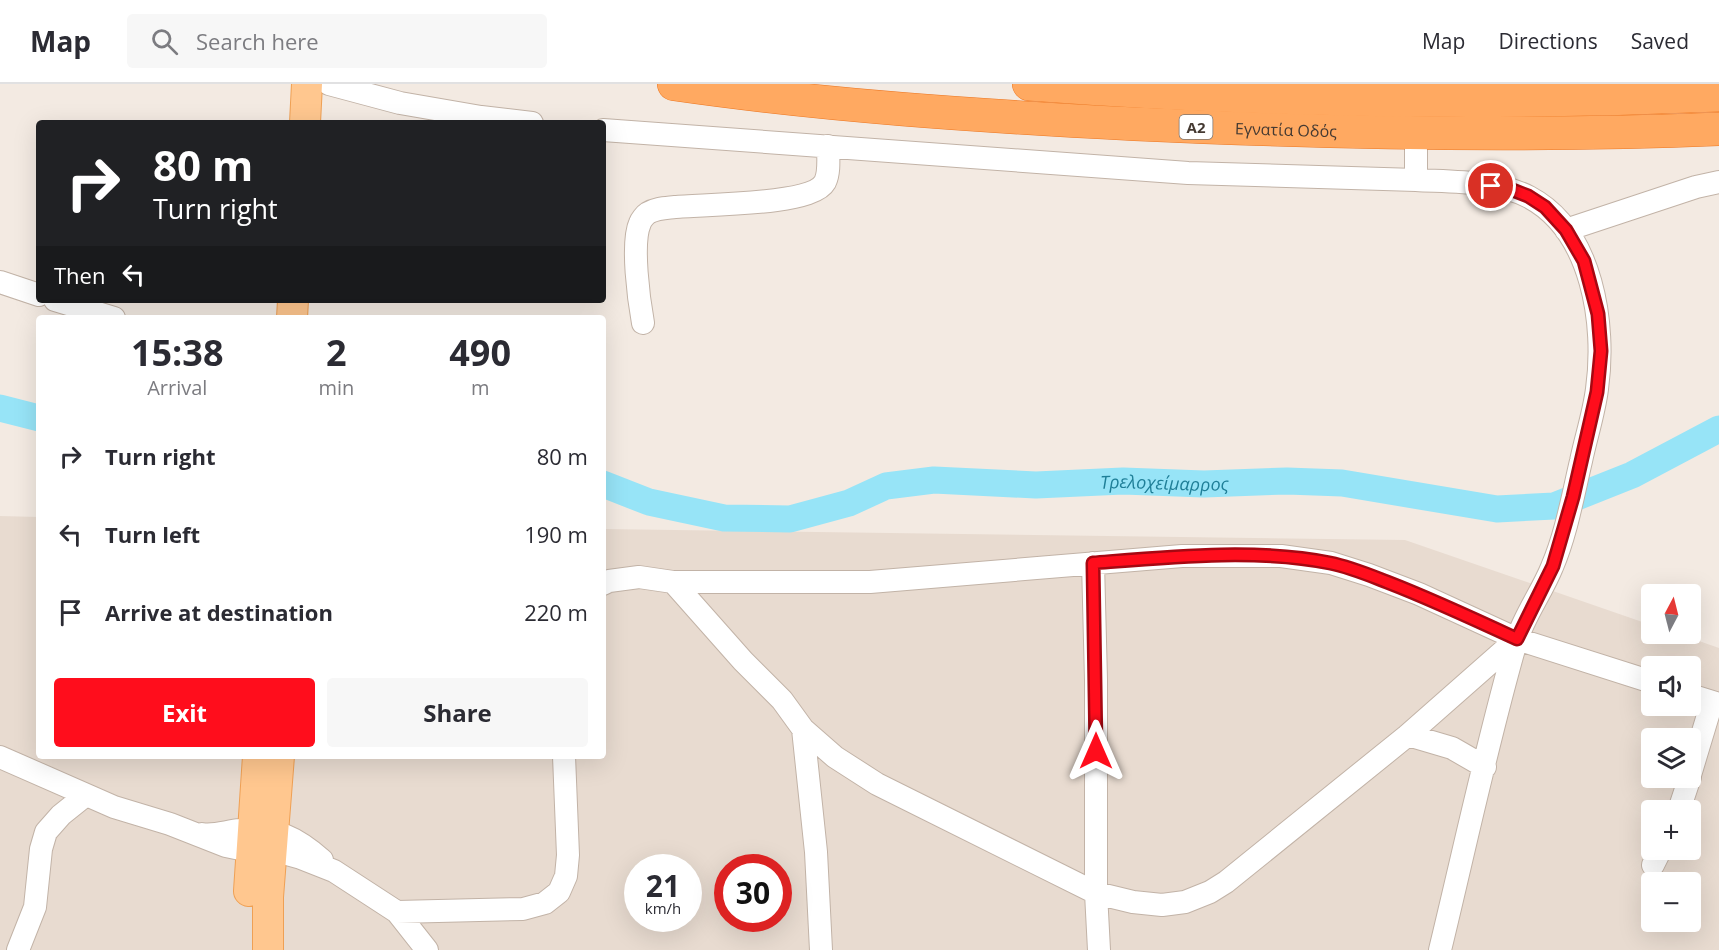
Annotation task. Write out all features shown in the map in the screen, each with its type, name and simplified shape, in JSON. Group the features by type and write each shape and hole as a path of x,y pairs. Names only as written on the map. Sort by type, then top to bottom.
{"highway":[{"name":"Εγνατία Οδός","path":"674,84 872,106 1037,119 1208,127 1399,133 1545,133 1719,129"},
{"name":"Εγνατία Οδός","path":"1029,84 1218,95 1400,99 1546,100 1719,95"}],"main road":[{"path":"304,120 307,84"},
{"path":"258,759 262,841 268,897 268,950"},
{"path":"247,950 262,841 278,759"}],"street":[{"path":"329,84 399,103 506,120"},
{"path":"606,130 1188,173 1416,180 1510,189 1528,196 1545,207 1566,230 1584,261 1598,314 1601,351 1597,392 1573,497 1553,566 1517,639 1440,950"},
{"path":"643,323 638,291 637,244 639,225 648,213 657,209 783,199 816,191 825,183 828,171 828,146"},
{"path":"1416,150 1416,180"},
{"path":"1566,230 1696,187 1719,182"},
{"path":"0,282 36,294"},
{"path":"65,303 104,315"},
{"path":"606,582 639,577 673,582 870,582 1182,556 1281,556 1331,563 1419,594 1517,639 1641,678"},
{"path":"1093,563 1096,680 1096,893 1099,950"},
{"path":"673,582 743,662 782,700 803,729 835,757 877,784 1096,893 1134,902 1162,905 1185,902 1210,892 1226,882 1408,735 1517,639"},
{"path":"1701,698 1716,703 1701,745"},
{"path":"803,729 816,852 821,950"},
{"path":"1408,735 1452,748 1485,767"},
{"path":"0,757 114,807 197,834 262,841 334,871 397,912 428,950"},
{"path":"397,912 523,909 545,903 559,892 566,876 568,855 564,759"},
{"path":"18,950 35,907 40,849 46,832 61,815 86,795"}],"shaded area":[{"path":"0,516 36,517 36,759 606,759 606,529 1405,540 1641,622 1641,644 1701,644 1701,642 1719,648 1719,950 0,950"}],"waterway":[{"name":"Τρελοχείμαρρος","path":"0,408 36,417"},
{"name":"Τρελοχείμαρρος","path":"606,485 649,502 724,518 790,519 849,503 886,486 934,480 1036,485 1123,481 1204,484 1287,481 1342,483 1497,509 1554,506 1632,475 1719,429"}],"route":[{"path":"1096,751 1093,563 1182,556 1281,556 1331,563 1419,594 1517,639 1553,566 1573,497 1597,392 1601,351 1598,314 1584,261 1566,230 1545,207 1528,196 1510,189 1491,186"}]}
